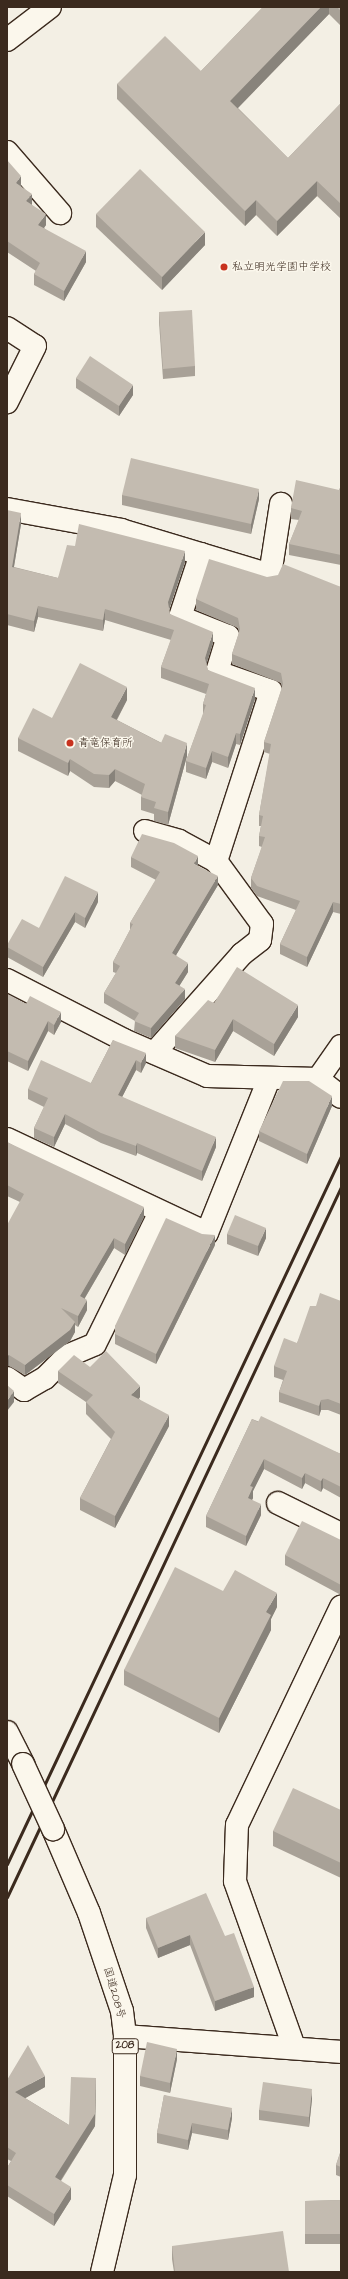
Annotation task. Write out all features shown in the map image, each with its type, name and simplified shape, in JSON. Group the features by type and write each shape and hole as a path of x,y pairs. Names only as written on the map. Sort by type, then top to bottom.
{"main road":[{"path":"7,40 50,7"},
{"path":"7,152 60,213"},
{"path":"7,328 35,346 7,402"},
{"path":"7,509 121,530 270,575 281,504"},
{"path":"201,554 180,617 228,636 217,672 271,690 216,861"},
{"path":"146,831 179,841 216,861 262,924 260,940 242,954 154,1053"},
{"path":"7,980 154,1053 207,1076 269,1079 318,1079 341,1096"},
{"path":"318,1079 341,1046"},
{"path":"7,1139 207,1233 269,1079"},
{"path":"7,1378 24,1390 46,1378 67,1356 95,1344 160,1212"},
{"path":"278,1503 341,1534"},
{"path":"294,2047 235,1881 237,1825 341,1607"},
{"name":"国道208号","path":"7,1732 23,1764 90,1914 122,2012 125,2036 125,2175 102,2272"},
{"path":"125,2036 294,2047 341,2052"}],"building":[{"path":"263,7 321,7 230,101 288,158 341,103 341,204 317,181 277,221 256,200 245,211 117,84 165,36 201,71"},
{"path":"7,160 21,176 16,183 32,194 26,201 46,214 38,225 86,251 64,291 34,274 40,263 7,241"},
{"path":"140,169 205,232 162,277 96,214"},
{"path":"192,310 195,366 163,369 159,312"},
{"path":"90,356 133,385 119,406 76,378"},
{"path":"131,458 259,489 251,524 122,495"},
{"path":"296,480 339,490 341,486 341,555 289,544 302,511 291,508"},
{"path":"7,510 21,513 12,567 58,578 67,545 75,546 79,524 185,551 168,602 170,614 213,632 205,658 208,670 255,688 240,734 236,733 228,757 212,751 206,768 186,761 206,705 203,704 209,684 161,667 174,630 105,609 103,620 38,606 34,621 7,614"},
{"path":"209,559 267,577 278,575 283,564 341,587 341,904 333,902 307,957 280,944 300,901 257,886 251,878 265,837 259,836 263,816 259,815 271,744 264,742 283,684 281,673 232,654 240,629 238,618 196,599"},
{"path":"80,663 127,687 111,717 161,743 165,734 187,743 168,812 154,808 156,802 141,797 145,784 115,769 109,775 94,774 70,759 68,763 18,738 33,708 52,718"},
{"path":"142,834 174,843 198,856 194,864 218,876 172,953 188,963 175,983 185,989 151,1028 134,1021 139,1013 104,993 120,966 113,962 133,924 130,923 160,872 131,857"},
{"path":"65,876 98,892 85,918 75,912 43,967 7,947 7,945 22,919 39,928"},
{"path":"237,967 298,1005 274,1044 233,1019 215,1050 175,1036 208,1000 214,1003"},
{"path":"7,994 26,1004 30,996 61,1012 54,1025 48,1021 28,1061 7,1051"},
{"path":"113,1040 146,1053 141,1063 136,1060 118,1095 216,1137 202,1171 137,1143 136,1146 101,1133 65,1114 54,1137 34,1128 48,1098 28,1089 41,1060 91,1083"},
{"path":"283,1081 309,1081 332,1096 307,1154 259,1131"},
{"path":"7,1142 144,1207 125,1244 114,1238 80,1296 87,1300 78,1316 61,1308 75,1322 70,1330 25,1365 9,1355 7,1356 7,1225 24,1194 7,1185"},
{"path":"235,1215 266,1228 258,1246 227,1234"},
{"path":"166,1218 202,1234 215,1235 156,1354 115,1334 115,1326"},
{"path":"320,1293 341,1301 341,1404 328,1399 321,1400 319,1406 279,1392 287,1371 274,1366 284,1338 297,1343 310,1306 316,1306"},
{"path":"106,1351 140,1386 131,1395 169,1415 115,1516 80,1498 115,1432 86,1402 93,1395 58,1371 74,1355 90,1367"},
{"path":"7,1385 14,1391 7,1401"},
{"path":"261,1416 341,1454 341,1487 323,1478 321,1481 305,1473 302,1478 264,1459 250,1486 253,1487 248,1498 261,1504 246,1536 206,1516 252,1419 258,1422"},
{"path":"302,1521 341,1540 341,1585 285,1555"},
{"path":"175,1567 223,1591 235,1570 277,1593 266,1612 271,1615 219,1718 124,1670"},
{"path":"293,1788 341,1810 341,1863 273,1831"},
{"path":"206,1893 225,1936 234,1933 254,1987 215,2001 190,1935 158,1948 146,1918"},
{"path":"147,2042 177,2049 170,2083 140,2076"},
{"path":"28,2045 45,2076 15,2092 69,2125 71,2077 96,2078 95,2114 55,2177 71,2187 54,2214 7,2185 7,2168 16,2153 7,2147 7,2080"},
{"path":"263,2082 312,2089 309,2117 259,2110"},
{"path":"164,2095 232,2108 228,2130 192,2123 188,2140 157,2133"},
{"path":"341,2150 341,2167 336,2165"},
{"path":"341,2200 341,2234 305,2234 305,2201"},
{"path":"283,2231 289,2272 175,2272 172,2246"}],"railway":[{"path":"7,1864 341,1156"},
{"path":"7,1897 341,1187"}],"place":[{"name":"私立明光学園中学校","path":"224,267"},
{"name":"青竜保育所","path":"70,743"}]}
